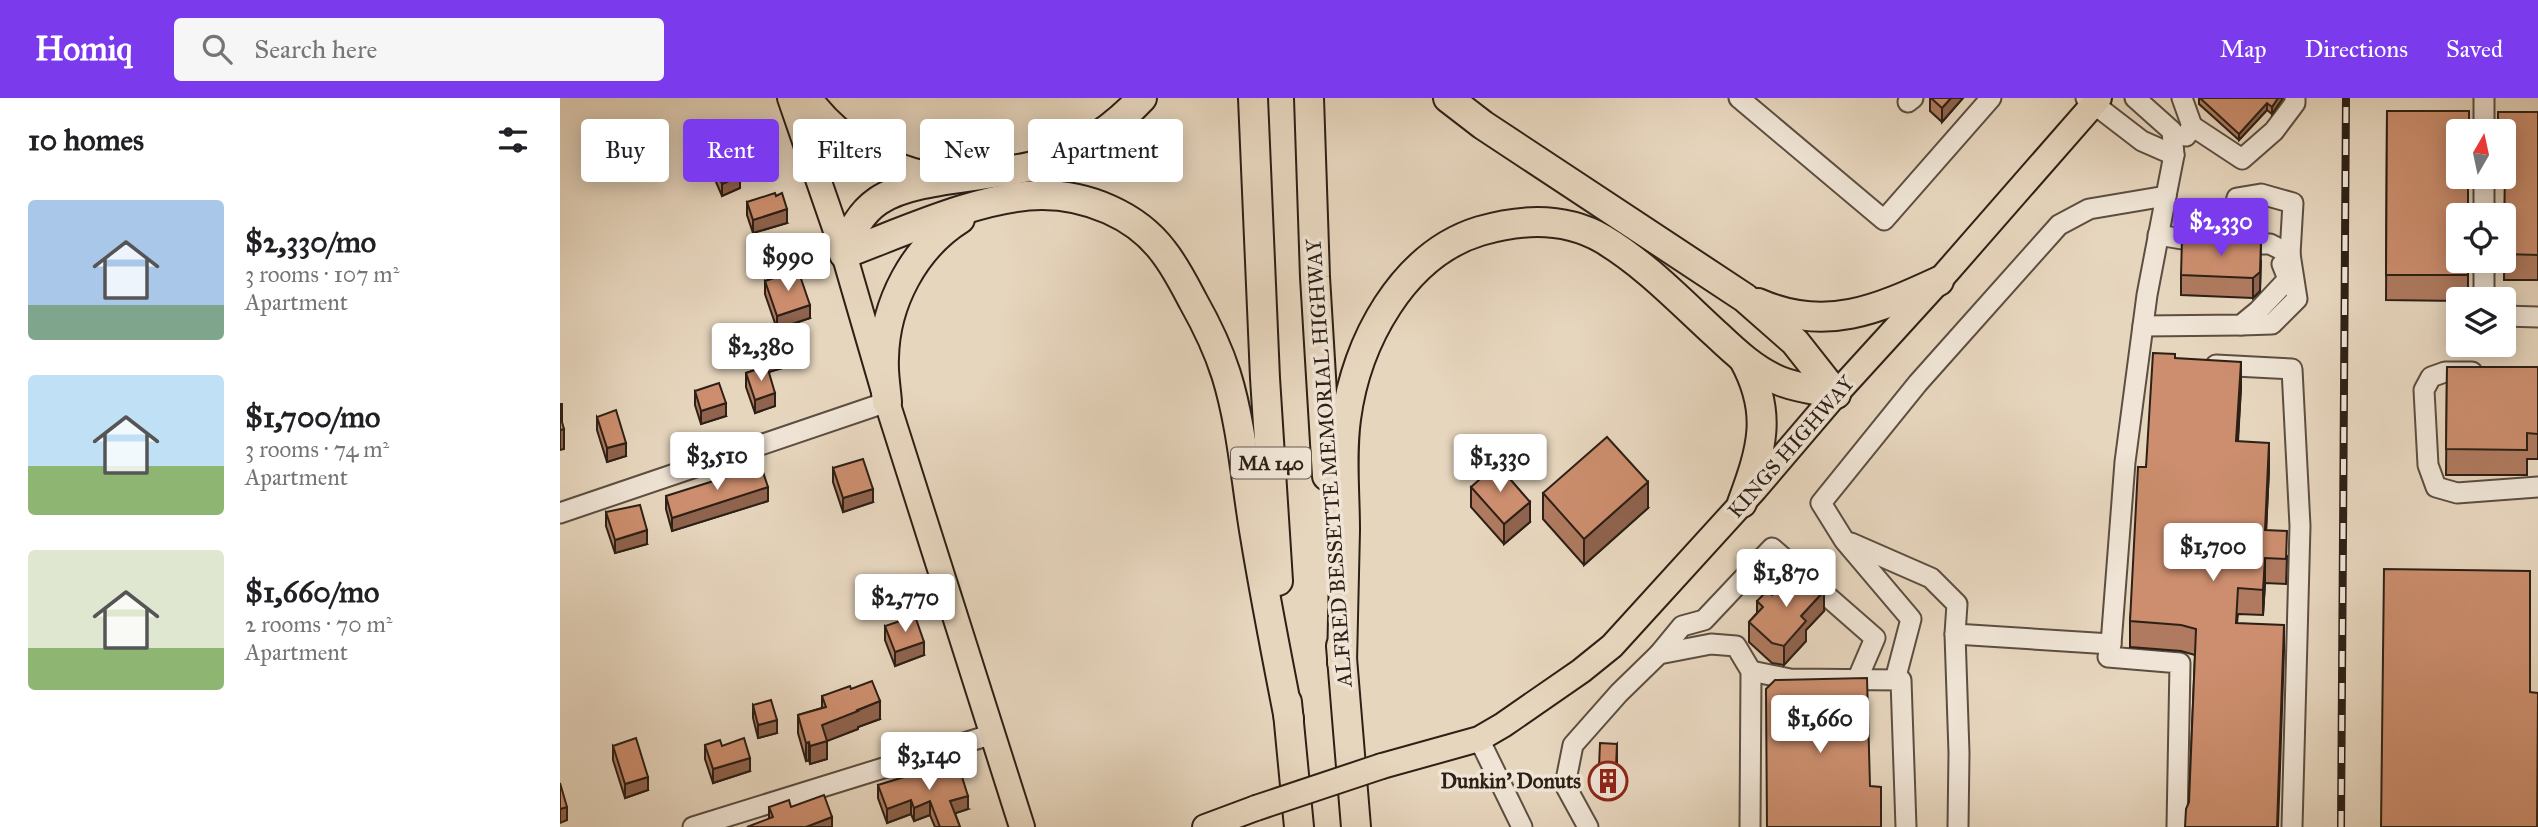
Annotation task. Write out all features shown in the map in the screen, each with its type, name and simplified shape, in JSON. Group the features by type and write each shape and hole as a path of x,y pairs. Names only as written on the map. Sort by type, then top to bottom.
{"highway":[{"path":"807,98 834,128 874,156 920,174"},
{"path":"1014,170 1058,158 1111,127 1142,98"},
{"name":"MA 140","path":"1253,98 1265,378 1299,827"},
{"name":"ALFRED BESSETTE MEMORIAL HIGHWAY","path":"1309,98 1321,387 1356,827"},
{"path":"1448,98 1483,125 1745,298 1795,342 1836,394"},
{"path":"844,254 857,222 878,201 902,189 944,182"},
{"path":"844,254 990,203 1015,197 1053,196 1089,202 1132,222 1151,237 1186,288 1217,351 1234,405 1255,538 1289,719"},
{"path":"887,402 885,336 899,290 911,269 939,236 962,218 990,203"},
{"path":"1342,662 1345,527 1343,454 1346,418 1356,377 1375,327 1404,284 1421,265 1445,248 1472,234 1500,225 1553,223 1579,228 1602,239 1644,268 1744,360 1779,381 1836,394"},
{"path":"1745,298 1791,313 1849,316 1879,307 1939,281"},
{"path":"1742,503 1759,453 1763,417 1760,397 1744,360"}],"main road":[{"path":"790,98 844,254 887,402 1022,827"},
{"name":"KINGS HIGHWAY","path":"1205,827 1382,766 1479,739 1596,660 1642,615 1742,503 1939,281 2093,100"}],"street":[{"path":"1739,98 1884,220 1981,102"},
{"path":"2135,98 2172,131 2174,155 2143,326 2146,362 2125,462 2108,657 2180,663 2177,827"},
{"path":"2182,98 2192,126 2242,159 2274,131 2295,103 2295,98"},
{"path":"2484,98 2484,119"},
{"path":"2093,100 2142,141 2174,155"},
{"path":"2174,155 2192,126"},
{"path":"2143,326 2272,324 2297,299 2290,254 2293,203 2261,194 2237,198 2225,244"},
{"path":"1895,680 1911,619 1844,540 1821,503 1918,383 2059,225 2089,209 2166,196"},
{"path":"2158,236 2192,242 2270,244 2290,254"},
{"path":"2241,325 2288,279 2282,264 2255,244"},
{"path":"2516,316 2538,317"},
{"path":"2195,364 2292,369 2300,526 2292,827"},
{"path":"2485,372 2445,372 2431,377 2424,390 2428,465 2436,487 2457,493 2538,487"},
{"path":"560,513 887,402"},
{"path":"1844,540 1930,578 1957,604 1955,634 1959,753 1958,827"},
{"path":"1588,827 1565,785 1573,745 1682,626 1704,620 1772,548 1875,638 1857,680"},
{"path":"1955,634 2111,644"},
{"path":"1659,654 1711,644 1736,646 1751,671 1750,827"},
{"path":"1751,671 1790,679 1901,680 1906,827"},
{"path":"693,827 993,734"},
{"path":"1479,739 1522,827"}],"building":[{"path":"1931,98 1951,98 1942,108"},
{"path":"2200,98 2278,98 2272,107 2267,103 2239,134"},
{"path":"2387,111 2469,111 2469,119 2446,119 2446,189 2468,189 2468,203 2446,203 2446,273 2468,275 2386,275"},
{"path":"2498,112 2538,112 2538,255 2516,254 2516,203 2505,203 2505,189 2516,189 2516,119 2498,119"},
{"path":"775,193 776,196 782,193 787,209 753,220 747,202"},
{"path":"2182,238 2261,241 2260,272 2253,278 2181,275"},
{"path":"798,270 810,305 777,316 765,281"},
{"path":"780,336 786,353 766,359 761,341"},
{"path":"2153,353 2175,354 2175,358 2241,362 2236,441 2269,443 2265,530 2287,531 2286,559 2265,558 2263,590 2238,588 2236,623 2284,625 2277,827 2185,827 2189,802 2196,629 2181,625 2130,621 2138,467 2146,467"},
{"path":"767,366 775,393 755,400 746,373"},
{"path":"2447,367 2538,367 2538,434 2527,433 2527,450 2446,449"},
{"path":"719,383 726,403 701,411 695,391"},
{"path":"616,410 626,443 607,448 597,417"},
{"path":"1607,437 1648,482 1584,539 1543,493"},
{"path":"863,459 873,489 843,498 833,468"},
{"path":"1497,464 1530,502 1504,524 1471,487"},
{"path":"761,466 768,487 672,518 666,496"},
{"path":"640,505 647,530 615,540 606,512"},
{"path":"2384,569 2530,571 2530,692 2538,693 2537,827 2381,827"},
{"path":"1792,572 1798,578 1803,573 1824,591 1801,616 1806,621 1784,646 1772,643 1749,622 1763,607 1757,601 1767,591 1772,595"},
{"path":"915,616 924,642 895,652 885,626"},
{"path":"1867,678 1870,786 1881,787 1881,827 1767,827 1766,689 1775,680"},
{"path":"872,681 880,701 822,725 827,741 810,746 809,742 806,743 798,715 826,707 822,696"},
{"path":"771,700 777,720 758,725 753,705"},
{"path":"636,738 648,777 625,784 613,746"},
{"path":"744,738 750,758 713,769 705,745 720,740 722,746"},
{"path":"1600,743 1617,744 1616,767 1599,767"},
{"path":"957,761 968,796 950,801 960,827 940,827 930,801 914,808 911,800 887,809 878,785"},
{"path":"560,783 567,807 560,809"},
{"path":"824,795 832,817 806,827 747,827 773,817 769,807 789,800 791,807"}],"railway":[{"path":"2341,827 2346,98"}],"place":[{"name":"Dunkin' Donuts","path":"1608,781"}]}
